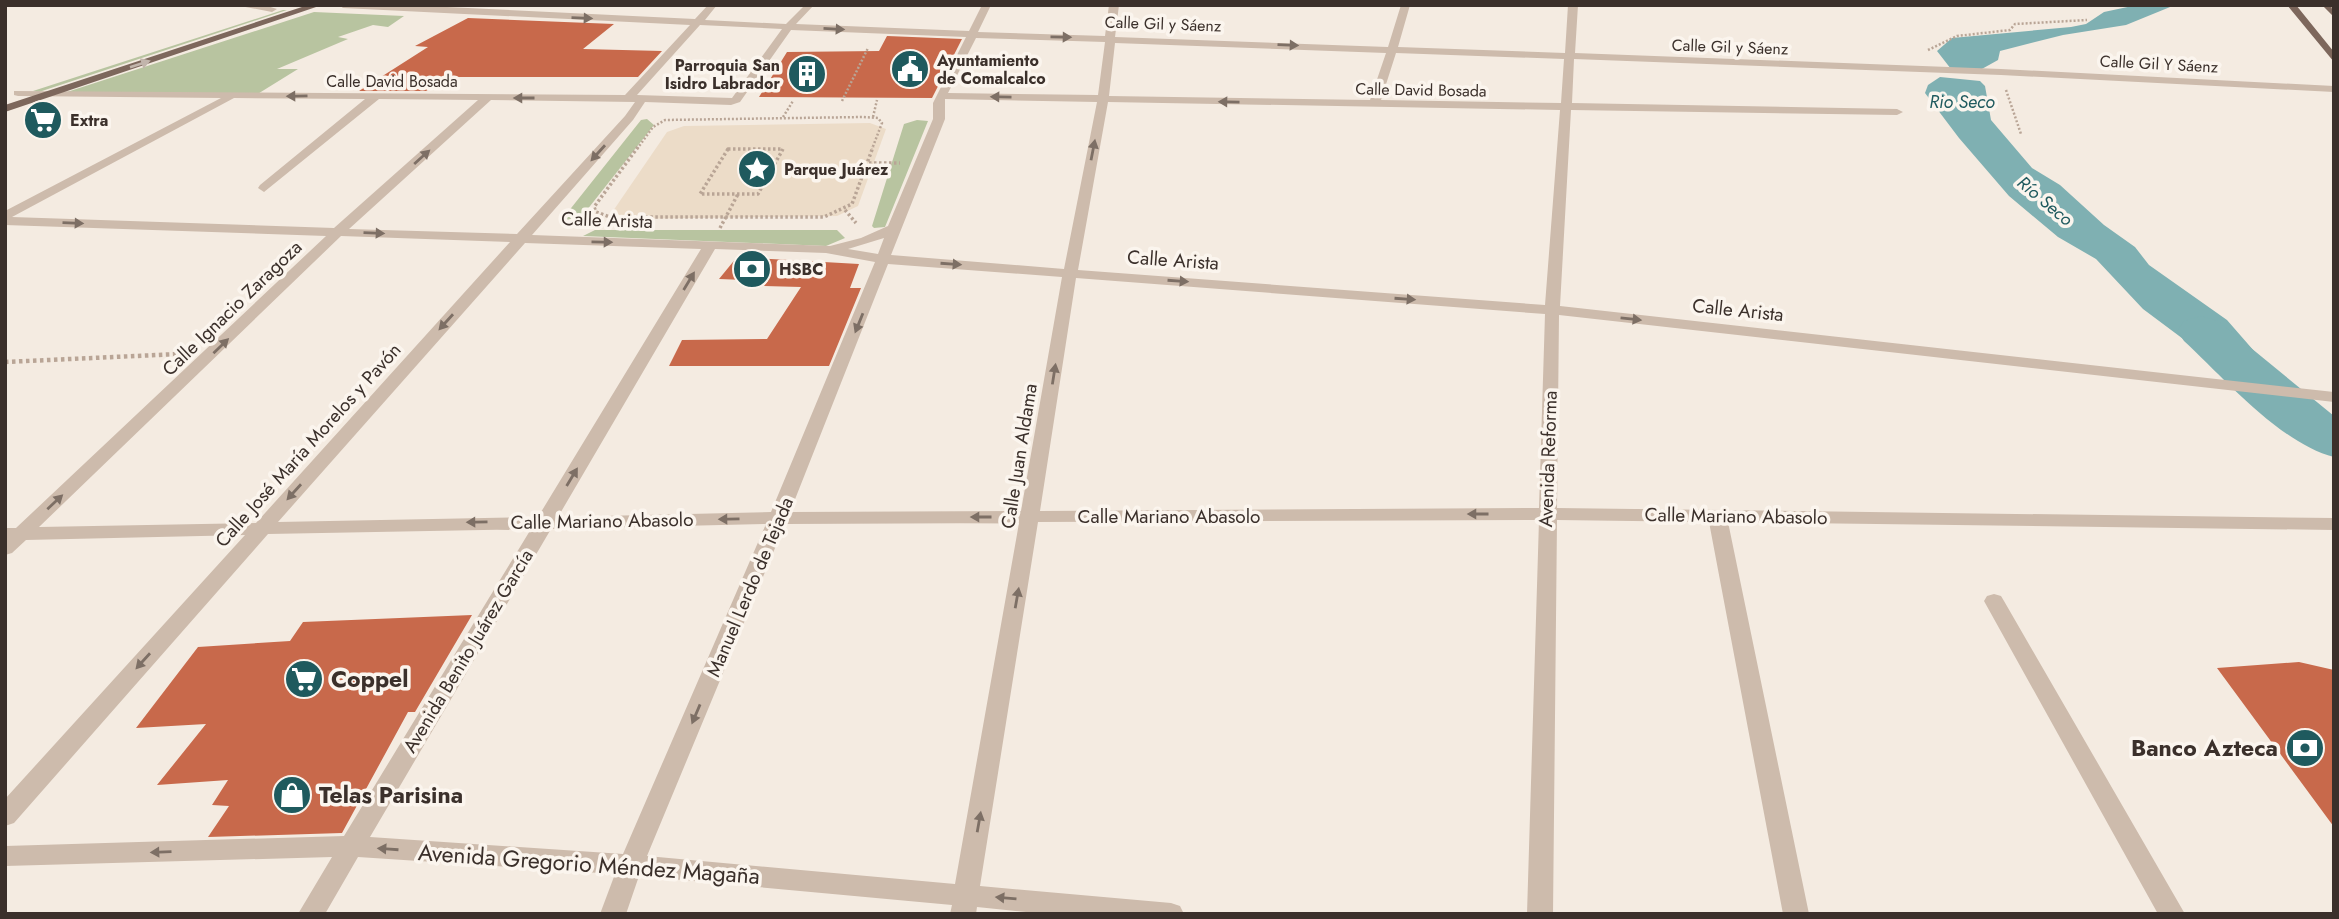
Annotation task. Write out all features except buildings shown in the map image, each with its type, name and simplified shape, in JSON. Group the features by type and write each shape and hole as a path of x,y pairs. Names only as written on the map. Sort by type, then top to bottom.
{"main road":[{"path":"5,97 285,5"},
{"path":"5,108 318,5"},
{"path":"2291,5 2334,59"},
{"path":"2326,5 2334,13"}],"street":[{"path":"239,5 272,9"},
{"name":"Calle Gil y Sáenz","path":"342,5 876,31 1983,72"},
{"path":"509,15 529,5"},
{"name":"Calle José María Morelos y Pavón","path":"5,816 629,118 635,99 713,5"},
{"path":"788,27 810,5"},
{"name":"Manuel Lerdo de Tejada","path":"613,914 631,865 779,518 939,119 939,103 975,35 987,5"},
{"name":"Calle Juan Aldama","path":"965,904 1070,273 1103,99 1114,5"},
{"path":"1374,105 1406,5"},
{"name":"Avenida Reforma","path":"1540,914 1552,310 1573,5"},
{"name":"Calle David Bosada","path":"18,93 735,101 788,27"},
{"name":"Calle Gil Y Sáenz","path":"1983,72 2334,89"},
{"path":"264,188 377,95"},
{"name":"Calle David Bosada","path":"944,96 1898,112"},
{"path":"5,218 232,97"},
{"name":"Calle Ignacio Zaragoza","path":"5,548 13,533 212,354 339,231 488,97"},
{"name":"Calle Arista","path":"5,218 826,250 883,259 1552,310 2334,397"},
{"path":"826,250 865,241 893,229"},
{"name":"Avenida Benito Juárez García","path":"311,914 711,244"},
{"name":"Calle Mariano Abasolo","path":"13,533 546,521 1031,516 1547,514 2334,524"},
{"path":"1717,516 1796,914"},
{"path":"1994,601 2172,914"},
{"name":"Avenida Gregorio Méndez Magaña","path":"5,856 350,846 631,865 965,904 1171,914"}],"path":[{"path":"1911,70 1929,48 1944,39 1965,32 2010,30 2015,24 2087,20"},
{"path":"842,101 876,31"},
{"path":"2001,72 2021,134"},
{"path":"873,117 877,100"},
{"path":"783,117 793,101"},
{"path":"873,117 883,123 852,204 845,210 824,217 610,217 596,212 594,207 657,123 676,118 873,117"},
{"path":"728,149 783,149 758,194 738,194 700,194 728,149"},
{"path":"711,244 738,194"},
{"path":"5,362 212,354"}],"green space":[{"path":"287,10 39,92 33,91"},
{"path":"314,12 404,16 388,27 373,25 338,37 348,39 277,69 298,69 256,95 67,92"},
{"path":"647,119 654,125 583,215 560,222 641,120"},
{"path":"917,120 928,121 885,227 874,228 872,226 904,124"},
{"path":"595,230 837,230 845,238 826,246 583,236"}],"shaded area":[{"name":"Parque Juárez","path":"870,123 886,129 858,206 837,216 625,219 613,211 667,132 684,126"}],"water":[{"name":"Rio Seco","path":"2137,5 2175,5 2126,25 2063,35 2000,51 1998,60 1980,70 1951,69 1937,51 1952,38 2071,27 2086,24 2104,12"},
{"name":"Rio Seco","path":"1940,77 1980,81 1985,86 1991,120 2032,168 2060,185 2104,225 2135,247 2149,265 2227,320 2268,367 2274,375 2273,380 2242,378 2222,368 2143,309 2096,259 2058,237 2009,196 1925,93 1928,85"}],"waterway":[{"name":"Río Seco","path":"2201,331 2291,410 2334,441"}],"place":[{"name":"Ayuntamiento de Comalcalco","path":"910,69"},
{"name":"Parroquia San Isidro Labrador","path":"807,74"},
{"name":"Extra","path":"43,120"},
{"name":"Parque Juárez","path":"757,169"},
{"name":"HSBC","path":"752,269"},
{"name":"Coppel","path":"304,679"},
{"name":"Banco Azteca","path":"2305,748"},
{"name":"Telas Parisina","path":"292,795"}]}
